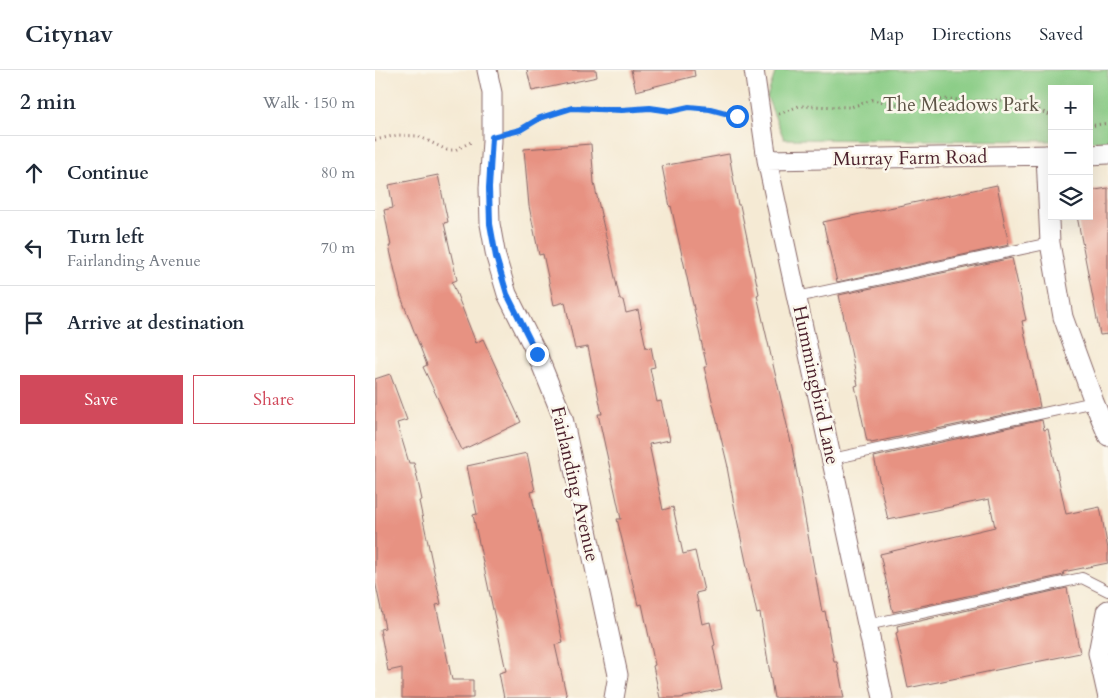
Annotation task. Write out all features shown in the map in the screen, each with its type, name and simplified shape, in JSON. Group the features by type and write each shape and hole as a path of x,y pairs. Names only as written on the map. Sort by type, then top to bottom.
{"street":[{"name":"Fairlanding Avenue","path":"487,70 492,93 489,188 490,224 496,257 507,294 537,354 563,418 618,675 614,698"},
{"name":"Hummingbird Lane","path":"754,70 767,160 883,698"},
{"path":"1093,155 1108,154"},
{"name":"Murray Farm Road","path":"767,160 1048,155"},
{"path":"1049,175 1051,242 1063,316 1108,436"},
{"path":"1108,610 1106,612 1098,654 1108,698"},
{"path":"618,675 621,698"}],"lane":[{"path":"797,297 1051,242"},
{"path":"831,459 1094,402"},
{"path":"867,625 1083,578 1108,591"}],"path":[{"path":"375,140 397,135 418,136 447,150 455,150 473,141 520,130 540,118 572,108 622,110 650,108 671,111 689,107 710,109 737,116 761,117 779,114 799,106 851,107 872,100 897,104 949,99 971,101 1011,100 1023,103 1048,114"},
{"path":"1093,125 1108,123"}],"green space":[{"name":"The Meadows Park","path":"776,70 1108,70 1108,141 1093,141 1093,85 1048,85 1048,141 784,139 767,97"}],"building":[{"path":"527,70 596,70 597,77 532,91"},
{"path":"631,70 694,70 695,76 636,91"},
{"path":"591,144 594,183 620,300 623,300 626,313 638,310 646,348 651,347 655,367 650,368 657,402 661,401 670,440 649,444 663,510 673,507 683,554 695,551 704,591 696,593 702,624 710,622 715,645 713,646 722,689 680,698 660,698 642,604 638,605 617,519 621,519 598,414 602,414 588,347 575,349 565,302 554,305 543,254 539,255 529,206 524,149"},
{"path":"729,154 738,205 740,205 759,294 757,295 792,447 822,612 825,611 834,662 837,662 844,698 774,698 760,613 757,614 728,467 704,367 707,367 670,207 662,166"},
{"path":"438,175 448,222 444,223 457,280 452,282 476,343 483,339 521,422 462,450 423,367 427,365 401,297 389,246 391,246 384,210 393,208 389,185"},
{"path":"997,185 1009,245 837,282 823,222"},
{"path":"1108,188 1108,334 1100,335 1078,220 1093,220 1093,190"},
{"path":"1012,258 1026,320 1022,321 1040,407 871,443 871,441 867,441 855,386 858,385 839,295"},
{"path":"390,374 407,420 397,423 409,463 414,463 422,500 419,501 441,604 436,605 452,680 473,680 473,698 402,698 402,668 388,671 380,629 385,628 375,581 375,379"},
{"path":"1042,420 1044,430 1048,429 1066,514 1100,507 1108,549 1108,563 1063,572 1064,575 893,612 880,554 995,527 989,499 888,520 874,457"},
{"path":"527,453 535,491 531,492 563,643 555,645 567,698 504,698 499,673 506,671 473,515 477,514 467,466"},
{"path":"1067,588 1080,653 908,688 896,633 898,632 897,626"}],"route":[{"path":"537,354 507,294 496,257 490,224 489,188 492,137 520,130 540,118 572,108 622,110 650,108 671,111 689,107 727,112 737,116"}]}
